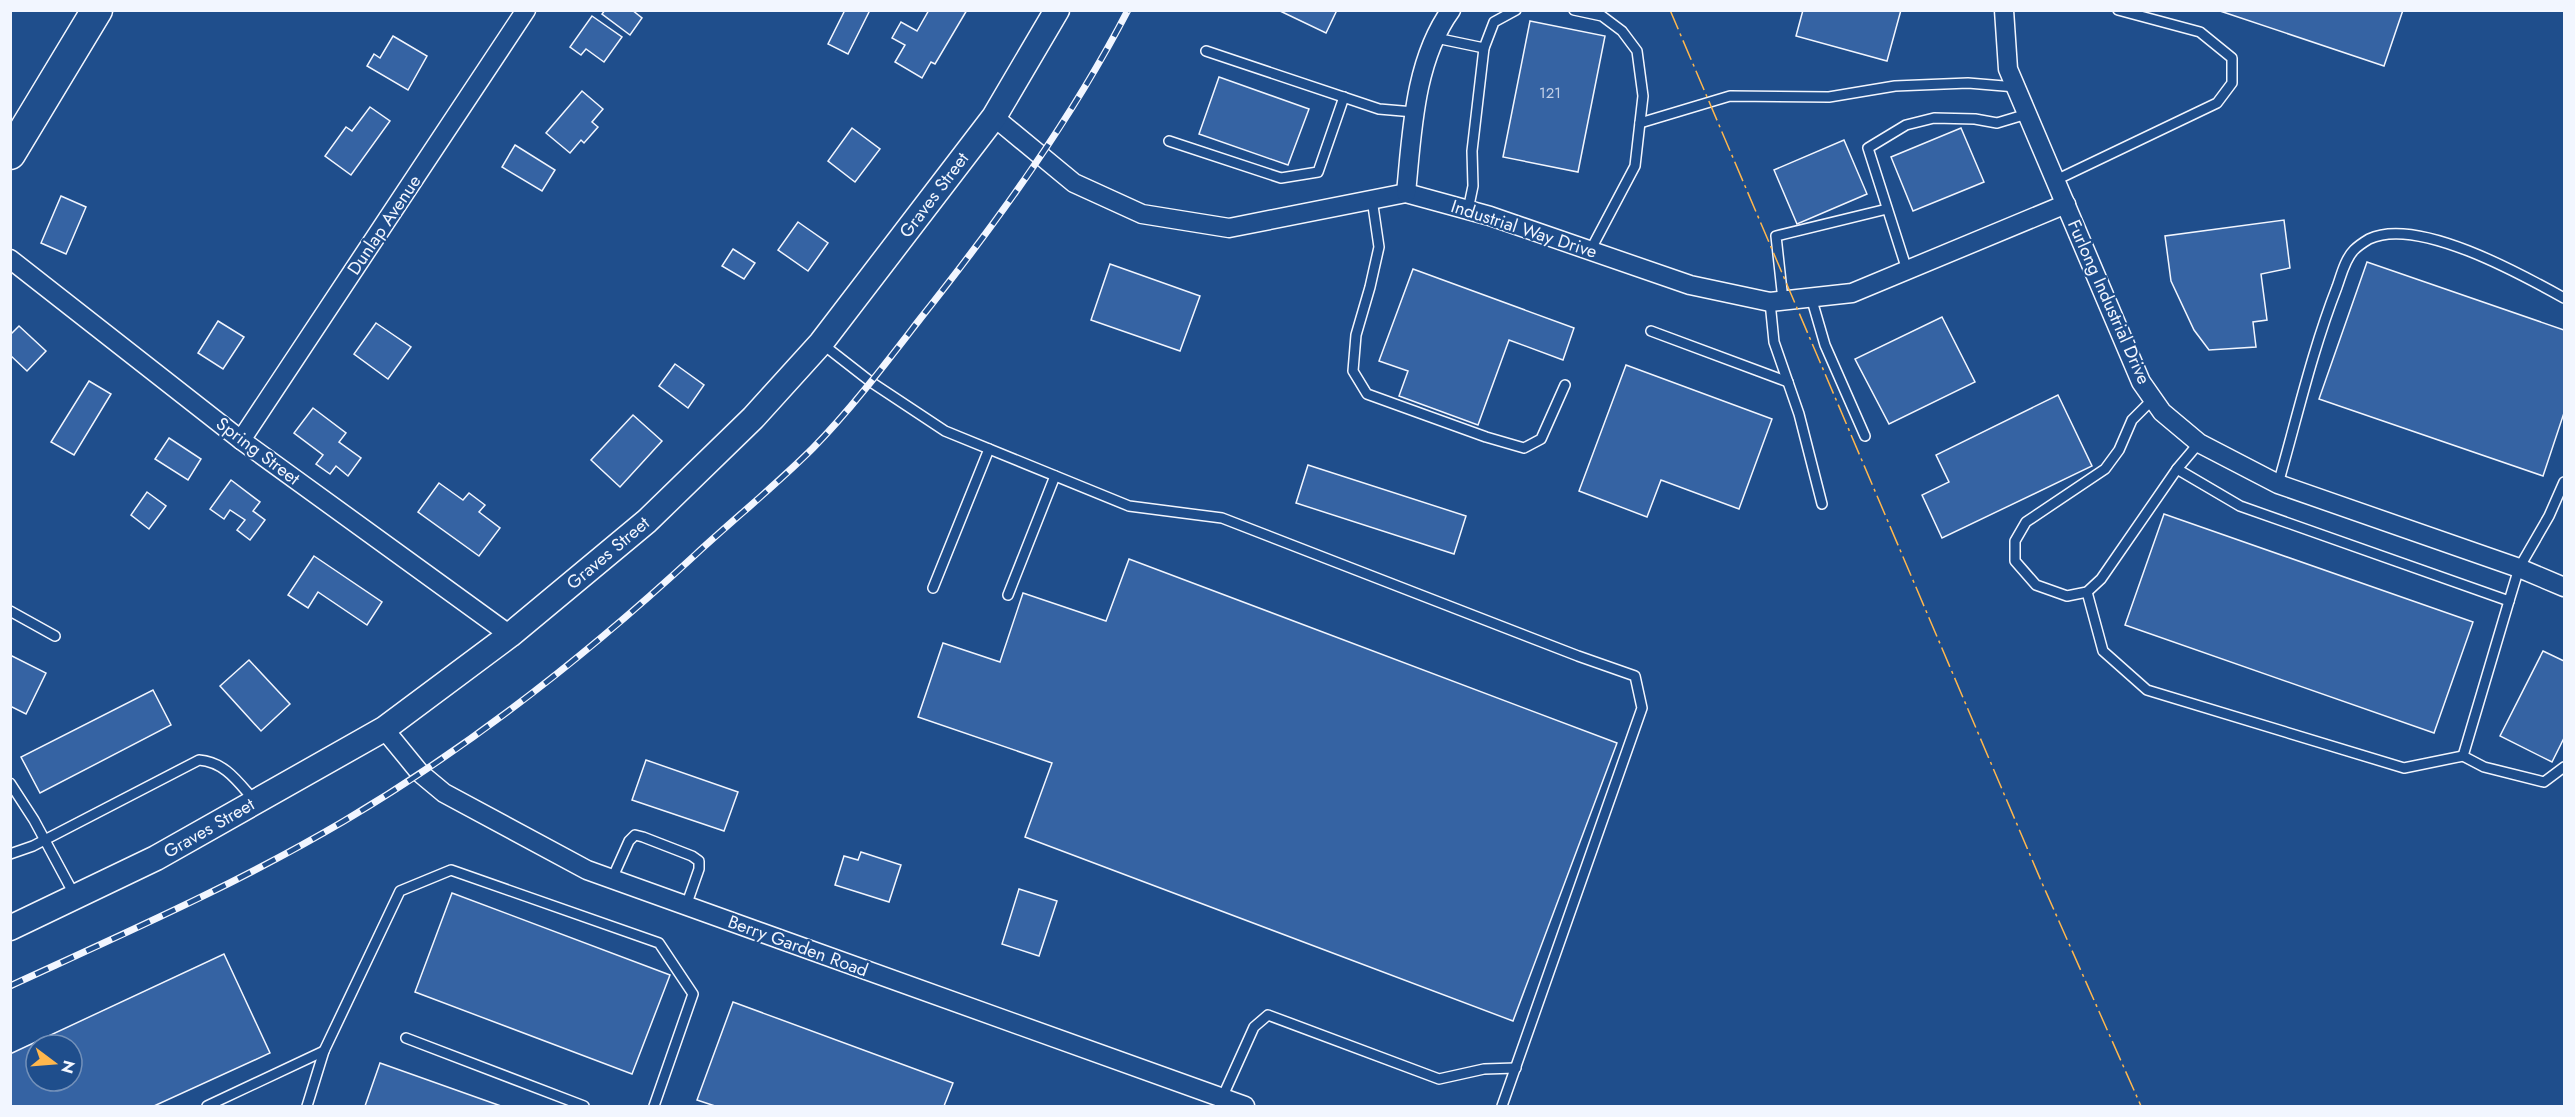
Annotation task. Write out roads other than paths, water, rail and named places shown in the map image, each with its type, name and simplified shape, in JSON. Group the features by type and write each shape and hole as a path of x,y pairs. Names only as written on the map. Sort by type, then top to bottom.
{"main road":[{"path":"10,154 97,10"}],"street":[{"name":"Dunlap Avenue","path":"241,440 526,10"},
{"name":"Graves Street","path":"10,928 156,858 384,729 510,635 647,521 753,418 821,343 994,117 1057,10"},
{"path":"1406,193 1414,112 1423,66 1451,10"},
{"name":"Furlong Industrial Drive","path":"2004,10 2008,69 2141,382 2162,412 2199,443 2278,484 2518,568 2565,587"},
{"name":"Industrial Way Drive","path":"994,117 1074,183 1142,214 1229,228 1406,193 1468,210 1690,285 1776,301 1852,293 2066,204"},
{"name":"Spring Street","path":"10,259 241,440 510,635"},
{"name":"Berry Garden Road","path":"384,729 420,773 444,793 587,870 1245,1107"}],"lane":[{"path":"1468,210 1473,186 1472,151 1484,48 1494,22 1516,10"},
{"path":"1574,10 1602,16 1622,31 1637,51 1643,96 1635,166 1590,251"},
{"path":"2056,180 2217,103 2232,83 2232,58 2200,32 2118,10"},
{"path":"1436,38 1484,48"},
{"path":"1206,51 1379,109 1414,112"},
{"path":"1640,123 1730,96 1829,97 1895,86 1929,84 1968,83 2016,87"},
{"path":"1169,141 1281,178 1318,172 1344,97"},
{"path":"1907,270 1868,148 1906,125 1934,118 1976,119 1997,123 2027,114"},
{"path":"1372,199 1379,248 1356,335 1353,370 1367,394 1486,437 1524,448 1541,439 1565,385"},
{"path":"1822,504 1799,414 1774,342 1776,236 1887,209"},
{"path":"2278,484 2328,310 2353,251 2368,240 2382,235 2407,234 2425,237 2461,249 2514,272 2565,298"},
{"path":"1811,297 1825,345 1865,436"},
{"path":"1651,331 1788,382"},
{"path":"821,343 871,382 945,431 1129,506 1222,518 1635,676 1642,708 1502,1107"},
{"path":"2153,399 2132,420 2119,450 2105,469 2026,522 2015,541 2015,561 2036,585 2067,596 2087,592 2101,579 2177,469 2199,443"},
{"path":"933,588 989,449"},
{"path":"2177,469 2240,506 2509,601"},
{"path":"1008,595 1055,476"},
{"path":"2463,756 2518,568 2549,516 2565,482"},
{"path":"2087,592 2103,651 2147,690 2404,768 2463,756 2484,767 2544,782 2565,767"},
{"path":"10,610 55,636"},
{"path":"10,854 45,840 200,760 210,761 232,774 255,802"},
{"path":"10,783 76,897"},
{"path":"612,879 629,841 635,835 643,837 692,856 699,861 699,868 686,906"},
{"path":"307,1107 324,1051 400,891 451,870 659,943 693,994 654,1107"},
{"path":"1222,1098 1254,1027 1268,1015 1440,1079 1484,1070 1516,1068"},
{"path":"406,1038 584,1107"},
{"path":"207,1107 324,1051"}],"railway":[{"path":"10,986 221,887 344,821 437,762 527,697 654,592 799,462 868,385 1005,208 1082,91 1128,10"}]}
